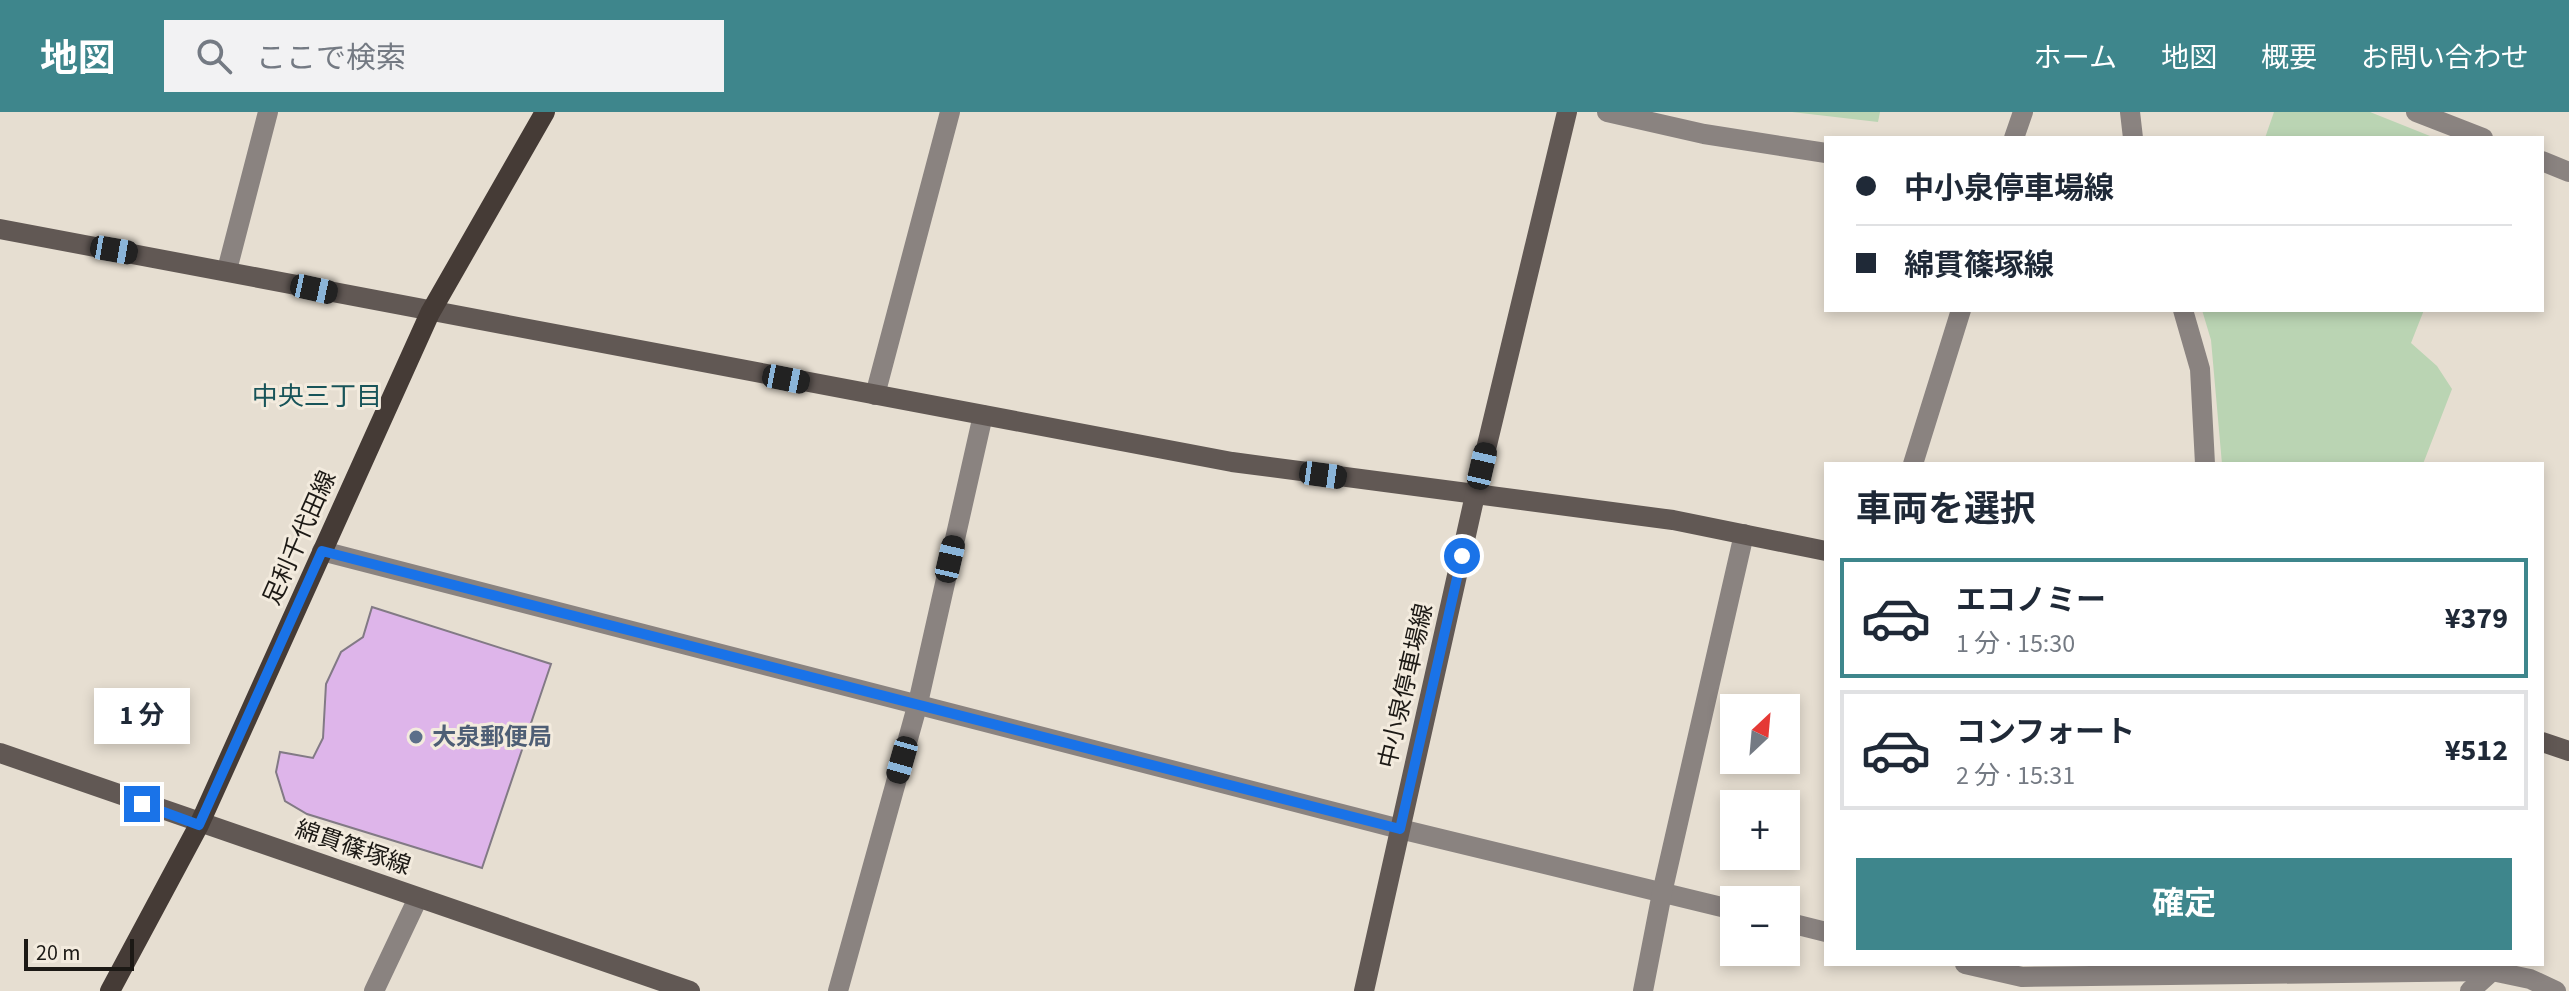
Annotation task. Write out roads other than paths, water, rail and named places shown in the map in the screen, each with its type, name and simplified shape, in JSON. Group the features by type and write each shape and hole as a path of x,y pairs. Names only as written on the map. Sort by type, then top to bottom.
{"main road":[{"name":"足利千代田線","path":"110,991 199,825 430,313 545,112"}],"street":[{"path":"227,270 268,112"},
{"path":"875,395 950,112"},
{"name":"中小泉停車場線","path":"1364,991 1475,495 1567,112"},
{"path":"1607,112 1704,134 1824,153"},
{"path":"2015,136 2023,112"},
{"path":"2130,112 2133,136"},
{"path":"2416,112 2478,136"},
{"path":"2544,162 2569,172"},
{"path":"0,229 227,270 430,313 1232,462 1673,520 1824,551"},
{"path":"1914,462 1960,312"},
{"path":"2184,312 2200,369 2205,462"},
{"path":"838,991 918,703 983,415"},
{"path":"1643,991 1662,893 1744,534"},
{"path":"322,551 1400,829 1720,907"},
{"path":"2544,743 2569,751"},
{"name":"綿貫篠塚線","path":"0,753 199,825 690,991"},
{"path":"374,991 418,898"},
{"path":"1800,926 1824,932"},
{"path":"1982,966 2090,984 2490,968 2530,979 2556,991"},
{"path":"2470,991 2490,968"},
{"path":"2490,968 2503,991"}],"place":[{"name":"大泉郵便局","path":"416,737"}],"district":[{"name":"中央三丁目","path":"317,396"}]}
